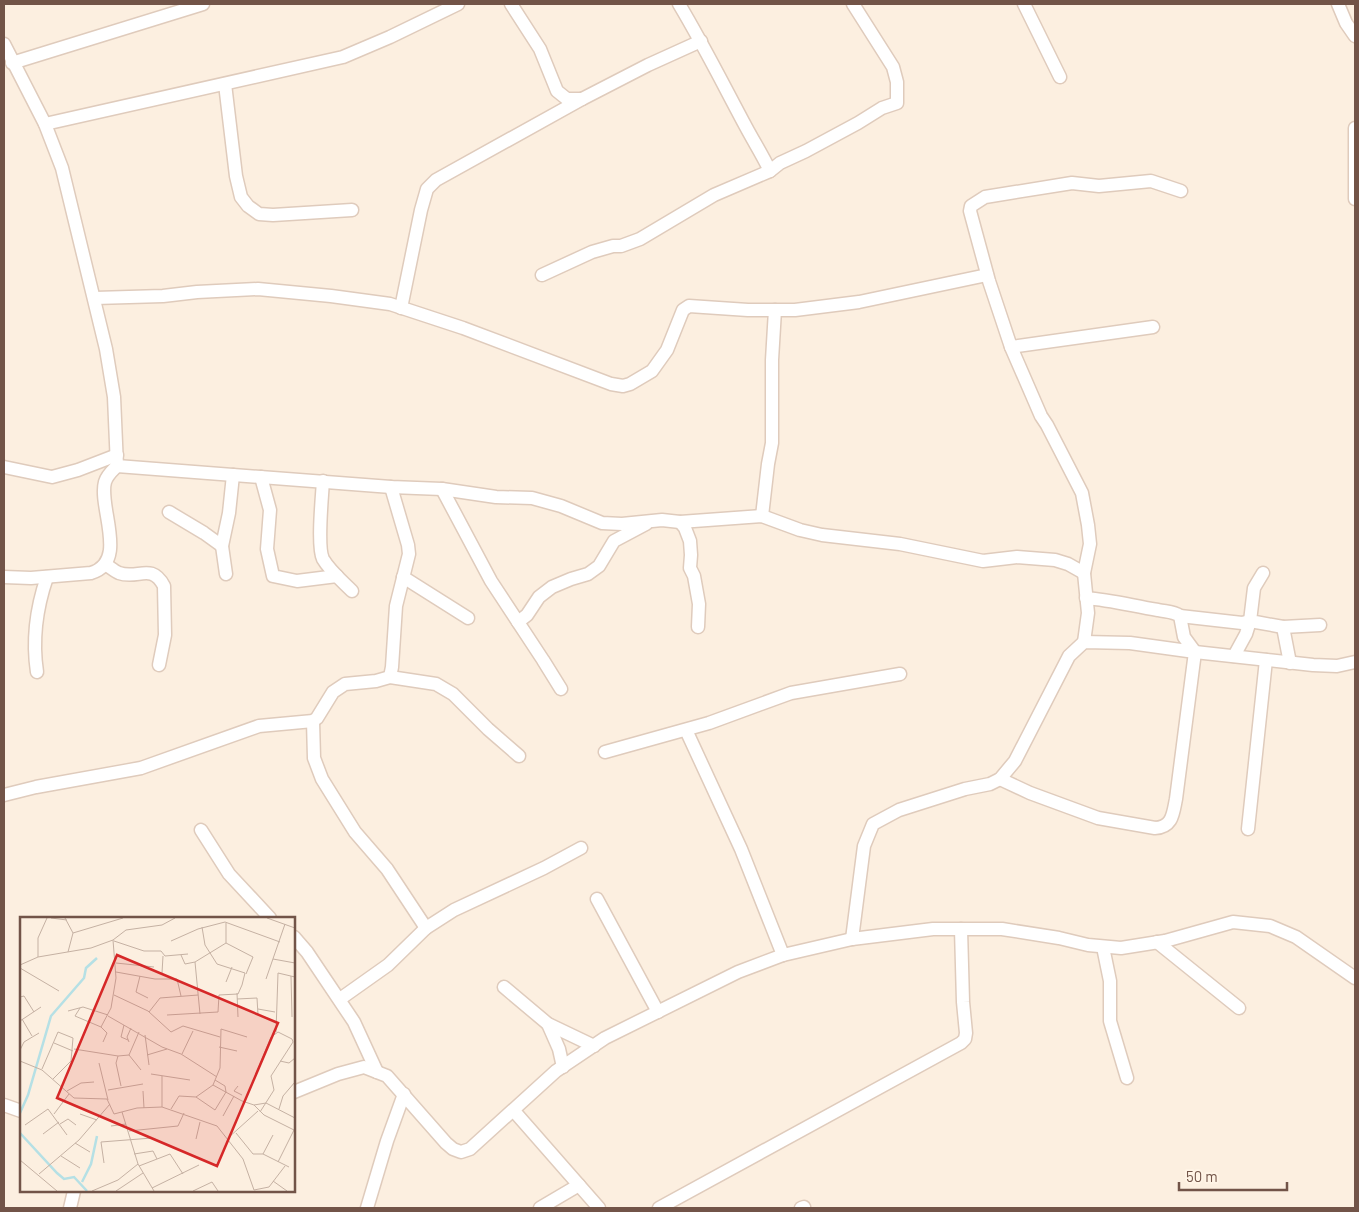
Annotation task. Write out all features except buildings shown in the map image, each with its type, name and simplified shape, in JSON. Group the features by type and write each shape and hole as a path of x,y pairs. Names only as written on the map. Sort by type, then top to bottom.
{"street":[{"path":"12,63 202,4"},
{"path":"45,124 343,57 390,37 458,4"},
{"path":"511,4 540,49 556,91 567,99 582,99"},
{"path":"679,4 701,41 751,137 762,152 770,171"},
{"path":"542,275 592,252 613,246 621,246 640,238 714,195 770,171 780,163 858,123 882,108 897,103 897,82 893,67 853,4"},
{"path":"1024,4 1060,77"},
{"path":"1338,4 1346,23 1355,36"},
{"path":"401,308 421,210 427,190 436,180 458,166 582,99 648,65 701,41"},
{"path":"4,44 12,63 45,124 62,168 106,349 114,397 117,461 108,474 105,484 111,539 105,564 99,571 47,577 4,577"},
{"path":"225,84 236,176 241,197 248,206 259,214 273,215 352,210"},
{"path":"1355,128 1355,199"},
{"path":"852,939 864,846 873,824 899,810 966,789 990,784 1000,779 1015,761 1069,656 1084,642 1088,613 1084,573 1090,544 1082,493 1048,425 1041,416 1011,347 970,211 972,206 985,197 1072,183 1099,186 1151,182 1181,191"},
{"path":"95,298 163,296 258,289 390,304 525,351 611,384 623,386 644,377 652,371 667,350 683,310 689,306 795,310 859,302 988,275"},
{"path":"762,516 772,443 772,360 775,310"},
{"path":"1011,347 1153,327"},
{"path":"4,467 52,477 117,461 233,476 442,489 496,497 532,498 561,506 602,523 622,524 662,520 680,522 762,516 800,530 822,535 900,544 983,561 1017,558 1055,560 1068,564 1084,573"},
{"path":"226,574 222,546 229,513 233,476"},
{"path":"261,477 270,510 267,549 273,576 297,581 338,576"},
{"path":"323,481 322,558 352,591"},
{"path":"390,677 396,606 409,554 391,487"},
{"path":"442,489 491,581 561,690"},
{"path":"169,512 222,546"},
{"path":"518,622 527,615 539,597 552,587 571,578 588,574 599,566 614,541 650,521"},
{"path":"680,522 685,528 690,541 690,568 694,576 699,604 698,628"},
{"path":"105,564 120,573 152,573 161,580 166,596 165,635 159,666"},
{"path":"1234,656 1246,634 1250,621 1254,588 1263,573"},
{"path":"37,672 34,648 40,598 47,577"},
{"path":"403,577 468,618"},
{"path":"1086,598 1112,600 1175,612 1180,616 1242,623 1250,621 1283,627 1320,625"},
{"path":"1000,779 1030,793 1098,818 1155,828 1164,826 1172,818 1176,799 1195,652 1184,637 1180,616"},
{"path":"1283,627 1290,662"},
{"path":"1084,642 1130,643 1266,660 1337,666 1355,662"},
{"path":"1248,829 1266,660"},
{"path":"605,752 686,730 790,693 900,674"},
{"path":"4,795 36,787 141,768 259,726 313,721 317,718 333,692 339,687 345,684 376,681 390,677 436,684 453,694 488,730 519,756"},
{"path":"313,721 314,758 322,779 355,832 387,869 426,928"},
{"path":"686,730 741,849 783,955"},
{"path":"201,830 229,874 269,917"},
{"path":"340,999 388,965 426,928 454,910 544,868 581,848"},
{"path":"597,900 658,1012"},
{"path":"295,1092 338,1074 364,1068 377,1072 387,1076 446,1143 453,1149 462,1152 470,1149 563,1066 605,1038 738,972 783,955 852,939 933,929 1002,929 1103,947 1121,948 1157,942 1233,922 1270,926 1296,938 1354,973"},
{"path":"659,1208 961,1043 965,1039 966,1033 961,929"},
{"path":"295,938 340,999 359,1031 377,1072"},
{"path":"1157,942 1238,1008"},
{"path":"1103,947 1110,981 1110,1021 1127,1078"},
{"path":"504,987 548,1024 594,1046"},
{"path":"548,1024 559,1049 563,1066"},
{"path":"367,1208 387,1141 404,1094"},
{"path":"4,1105 20,1111"},
{"path":"514,1111 600,1208"},
{"path":"540,1208 579,1184"},
{"path":"70,1208 74,1192"}]}
